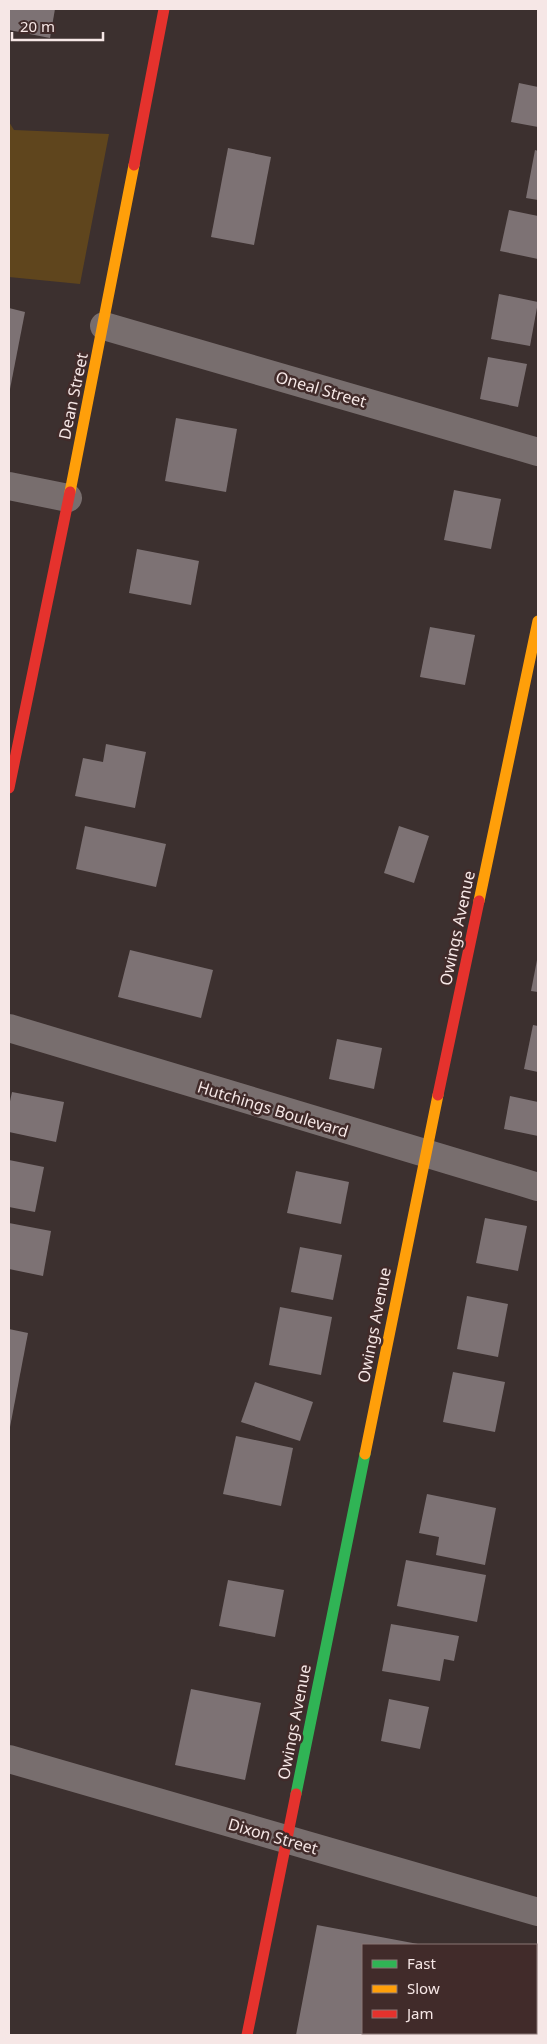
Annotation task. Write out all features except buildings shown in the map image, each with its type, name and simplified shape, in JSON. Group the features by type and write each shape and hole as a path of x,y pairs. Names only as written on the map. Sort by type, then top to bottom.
{"street":[{"name":"Dean Street","path":"9,788 104,326 164,9"},
{"name":"Oneal Street","path":"104,326 538,452"},
{"path":"9,486 68,498"},
{"name":"Owings Avenue","path":"246,2035 425,1155 538,621"},
{"name":"Hutchings Boulevard","path":"9,1028 538,1188"},
{"name":"Dixon Street","path":"9,1759 538,1912"}],"shaded area":[{"path":"9,122 14,130 109,134 80,284 9,277"}],"traffic: fast":[{"path":"296,1794 365,1454"}],"traffic: slow":[{"path":"70,492 134,165"},
{"path":"479,901 538,621"},
{"path":"365,1454 438,1095"}],"traffic: jam":[{"path":"134,165 164,9"},
{"path":"9,788 70,492"},
{"path":"438,1095 479,901"},
{"path":"247,2035 296,1794"}]}
